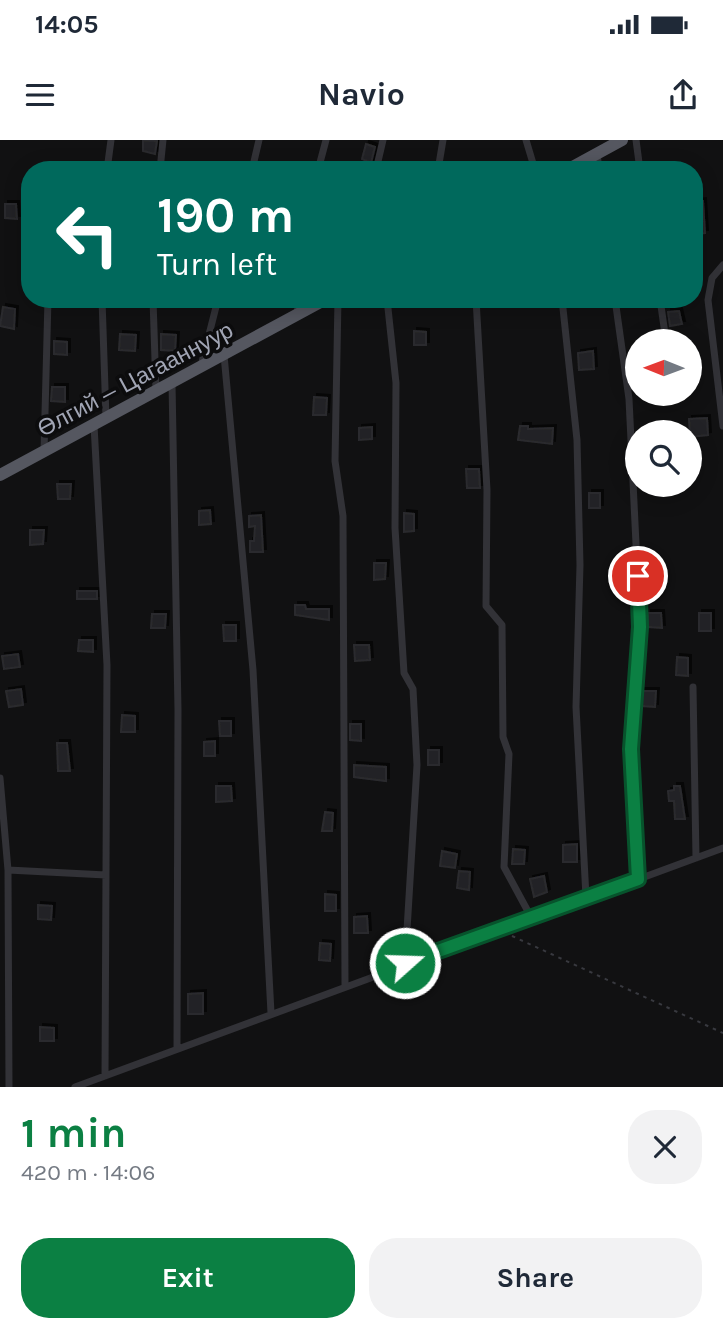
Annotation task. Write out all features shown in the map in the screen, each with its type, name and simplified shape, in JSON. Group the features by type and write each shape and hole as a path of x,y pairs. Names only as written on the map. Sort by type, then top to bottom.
{"highway":[{"path":"583,161 621,140"},
{"name":"Өлгий — Цагааннуур","path":"0,475 310,308"}],"street":[{"path":"108,161 111,140"},
{"path":"161,161 163,140"},
{"path":"254,161 260,140"},
{"path":"320,161 326,140"},
{"path":"378,161 383,140"},
{"path":"440,161 443,140"},
{"path":"526,140 532,161"},
{"path":"636,140 639,161"},
{"path":"597,153 597,161"},
{"path":"723,265 712,278 708,300 723,426"},
{"path":"44,452 48,308"},
{"path":"102,308 100,421 107,665 104,1076"},
{"path":"153,308 156,391"},
{"path":"201,367 216,308"},
{"path":"298,308 298,315"},
{"path":"338,308 335,461 343,516 345,986"},
{"path":"388,308 396,383 395,528 398,581 404,673 413,689 417,765 405,963"},
{"path":"477,308 487,490 486,606 502,625 503,737 509,754 504,867 531,917"},
{"path":"563,308 577,440 580,565 576,707 586,897"},
{"path":"616,308 629,399 640,627 631,749 638,879"},
{"path":"661,308 664,329"},
{"path":"223,355 253,670 271,1013"},
{"path":"172,383 178,710 177,1049"},
{"path":"693,687 696,858"},
{"path":"0,778 8,870 9,1087"},
{"path":"75,1087 405,963 723,848"},
{"path":"8,870 106,875"}],"path":[{"path":"498,929 723,1033"}],"building":[{"path":"143,140 157,141 155,154 143,151"},
{"path":"366,144 375,147 372,161 362,159"},
{"path":"703,201 705,233 703,233"},
{"path":"5,204 16,204 17,219 5,218"},
{"path":"3,307 15,309 14,329 0,326"},
{"path":"679,311 682,324 670,326 668,312"},
{"path":"414,331 426,332 426,345 414,345"},
{"path":"120,334 136,335 135,351 119,350"},
{"path":"161,334 176,335 175,351 161,350"},
{"path":"54,341 67,342 67,355 54,354"},
{"path":"593,351 594,369 579,370 578,353"},
{"path":"52,387 65,387 65,402 51,401"},
{"path":"314,397 327,398 326,415 313,415"},
{"path":"707,418 708,435 702,436 702,420 689,419"},
{"path":"520,426 528,426 528,429 553,428 552,444 518,440"},
{"path":"372,427 372,439 359,440 359,428"},
{"path":"466,469 479,469 480,488 467,488"},
{"path":"57,484 71,484 70,499 58,499"},
{"path":"589,493 600,493 600,508 589,508"},
{"path":"210,510 211,524 199,525 199,511"},
{"path":"404,513 414,514 414,531 404,532"},
{"path":"261,515 263,552 250,552 255,526 249,527 249,516"},
{"path":"30,530 44,530 43,544 30,545"},
{"path":"374,563 386,563 385,579 374,580"},
{"path":"77,591 97,591 97,599 77,599"},
{"path":"295,605 305,605 306,609 329,609 329,620 295,615"},
{"path":"648,613 661,613 662,628 648,627"},
{"path":"699,613 711,613 711,631 699,631"},
{"path":"152,614 166,614 165,628 151,628"},
{"path":"223,625 236,625 236,641 224,641"},
{"path":"79,640 93,640 93,652 78,651"},
{"path":"354,645 369,645 370,660 355,661"},
{"path":"18,654 20,667 4,669 2,656"},
{"path":"677,657 688,658 688,676 676,675"},
{"path":"21,689 23,705 9,707 6,691"},
{"path":"642,691 656,691 655,707 641,706"},
{"path":"122,715 135,716 135,732 121,732"},
{"path":"219,721 231,721 231,736 220,736"},
{"path":"350,724 361,724 361,741 350,740"},
{"path":"215,741 215,756 204,756 204,742"},
{"path":"57,743 67,743 70,771 58,771"},
{"path":"428,750 439,750 439,765 428,765"},
{"path":"354,765 386,767 386,781 354,777"},
{"path":"216,786 231,786 232,801 216,802"},
{"path":"674,786 680,786 685,819 675,819 674,801 669,801 668,791 674,790"},
{"path":"325,812 333,813 332,831 322,831"},
{"path":"577,844 577,862 563,862 563,845"},
{"path":"513,849 525,850 524,864 512,864"},
{"path":"442,851 457,854 455,868 440,866"},
{"path":"459,871 470,872 469,890 457,888"},
{"path":"544,876 547,892 534,897 530,879"},
{"path":"325,894 336,895 336,911 325,911"},
{"path":"38,905 52,906 51,920 38,919"},
{"path":"367,916 368,933 354,933 354,917"},
{"path":"320,943 331,944 330,961 319,960"},
{"path":"203,993 203,1014 188,1014 188,994"},
{"path":"40,1027 54,1028 54,1041 40,1041"}],"route":[{"path":"405,963 638,879 631,749 640,627 638,576"}]}
